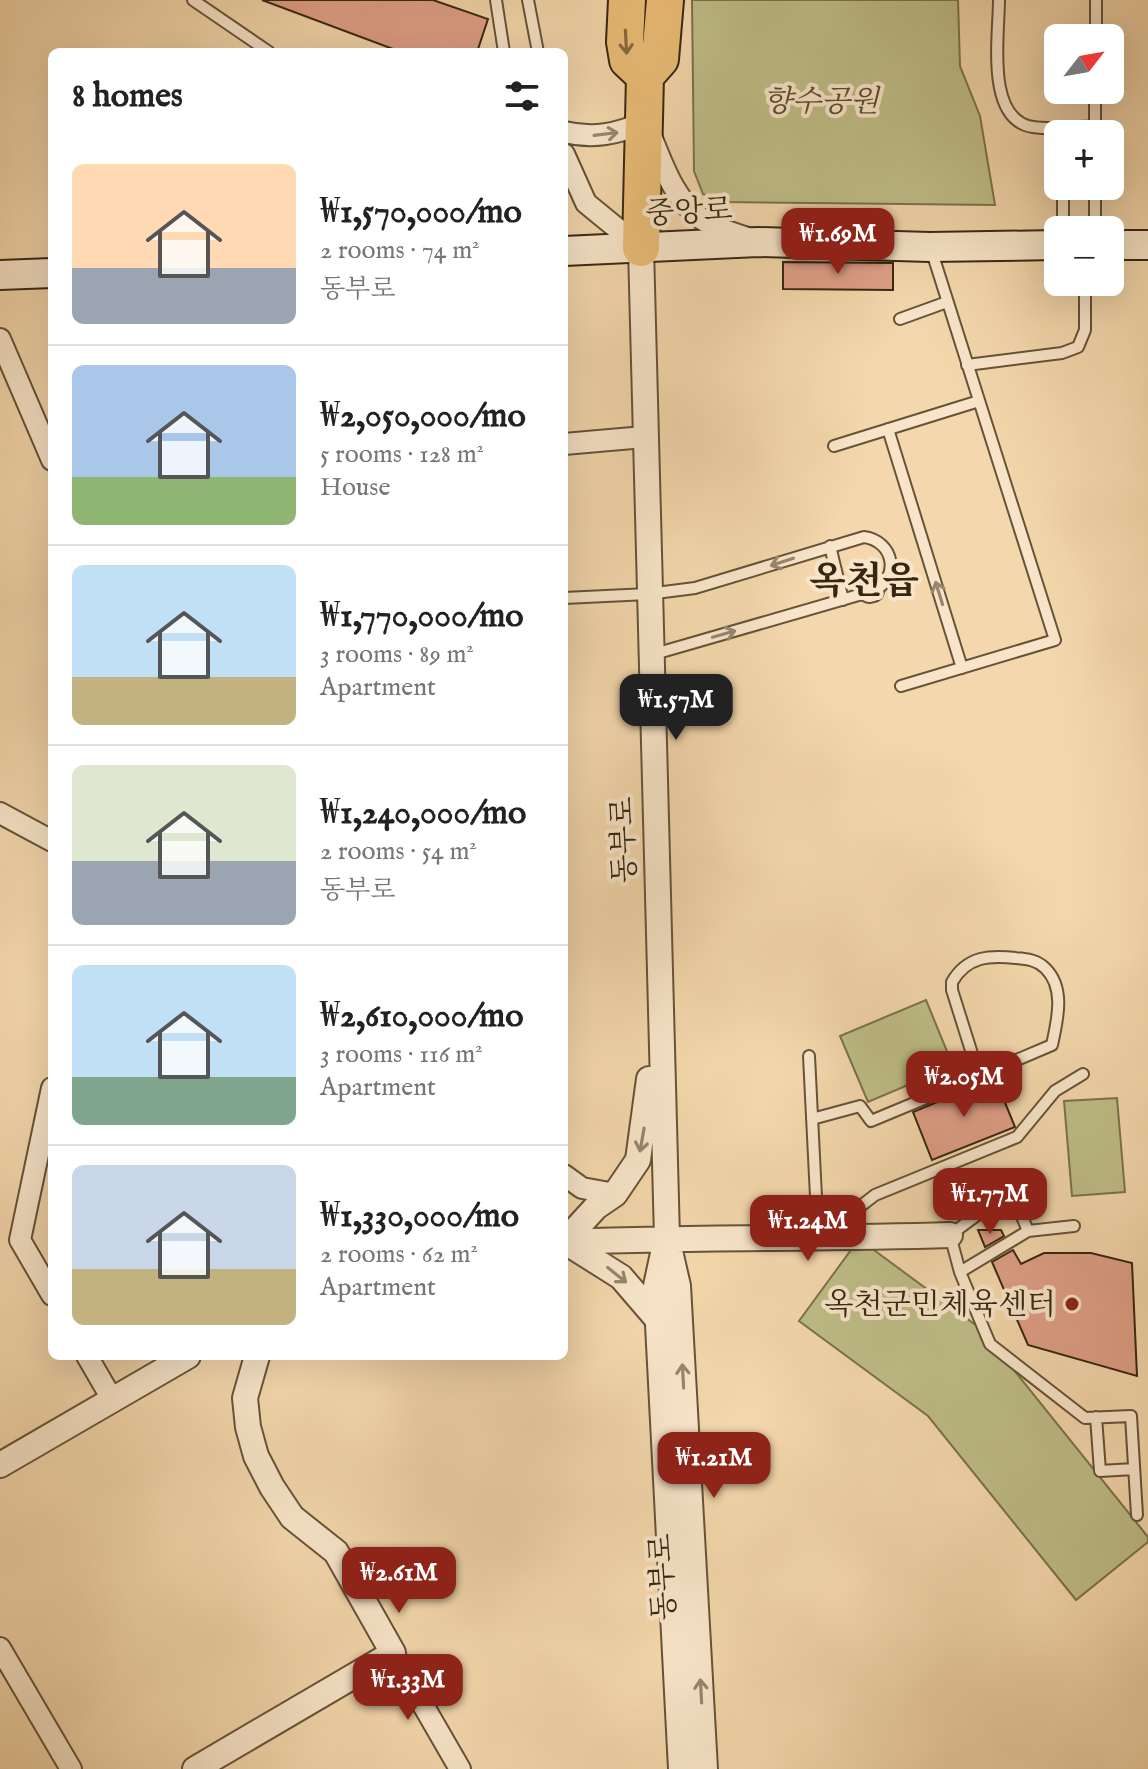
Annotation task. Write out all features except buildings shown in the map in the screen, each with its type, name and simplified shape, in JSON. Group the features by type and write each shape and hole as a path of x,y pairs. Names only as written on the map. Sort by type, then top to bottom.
{"highway":[{"path":"627,0 625,42 628,60 645,76"},
{"path":"641,248 645,76 660,59 665,0"}],"main road":[{"name":"중앙로","path":"568,251 758,242 930,247 1044,245"},
{"path":"1124,245 1148,245"},
{"path":"0,275 48,273"}],"street":[{"path":"568,133 593,136 620,133 645,122 672,186 689,207 702,219 758,242"},
{"path":"568,163 586,203 641,248"},
{"name":"동부로","path":"641,248 667,1238 678,1286 705,1769"},
{"path":"0,339 48,451"},
{"path":"568,444 644,437"},
{"path":"0,813 48,839"},
{"path":"568,1238 596,1207 615,1194 638,1160 649,1077 661,1070"},
{"path":"48,1107 20,1240 48,1288"},
{"path":"568,1178 582,1188 615,1194"},
{"path":"568,1242 950,1235"},
{"name":"동부로","path":"667,1238 656,1286 681,1769"},
{"path":"568,1244 621,1277 658,1320"},
{"path":"89,1360 112,1399"},
{"path":"0,1465 181,1360"},
{"path":"256,1360 245,1398 248,1427 256,1456 292,1517 336,1552 460,1769"},
{"path":"0,1648 71,1769"},
{"path":"195,1769 393,1653"}],"lane":[{"path":"193,0 263,48"},
{"path":"496,0 503,48"},
{"path":"528,0 537,48"},
{"path":"999,0 999,92 1006,110 1017,123 1044,128"},
{"path":"1096,0 1096,24"},
{"path":"901,686 1055,640 930,247"},
{"path":"967,365 1062,353 1078,347 1085,330 1085,296"},
{"path":"900,319 947,302"},
{"path":"834,446 979,401"},
{"path":"888,429 962,668"},
{"path":"568,598 695,588 864,537 883,545 890,555 891,570 885,583 871,592 650,656"},
{"path":"830,546 843,600"},
{"path":"812,1119 860,1106 871,1121 979,1076 1052,1045 1059,1003 1046,968 1033,960 981,957 969,963 952,982 979,1076"},
{"path":"809,1056 818,1239"},
{"path":"818,1239 875,1195 1017,1137 1055,1091 1083,1074"},
{"path":"1028,1231 1011,1190 950,1235 960,1272 990,1344 1085,1418 1131,1416 1137,1515"},
{"path":"960,1272 1028,1231 1074,1226"},
{"path":"1096,1417 1100,1471 1134,1469"}],"green space":[{"name":"향수공원","path":"692,0 958,0 960,66 980,116 995,205 722,202 703,194 694,171"},
{"path":"926,1000 953,1066 868,1102 840,1036"},
{"path":"1117,1098 1125,1192 1072,1196 1064,1101"},
{"path":"859,1239 981,1329 1148,1537 1148,1542 1076,1600 928,1416 799,1321"}],"place":[{"name":"옥천군민체육센터","path":"1072,1304"}],"district":[{"name":"옥천읍","path":"864,580"}]}
